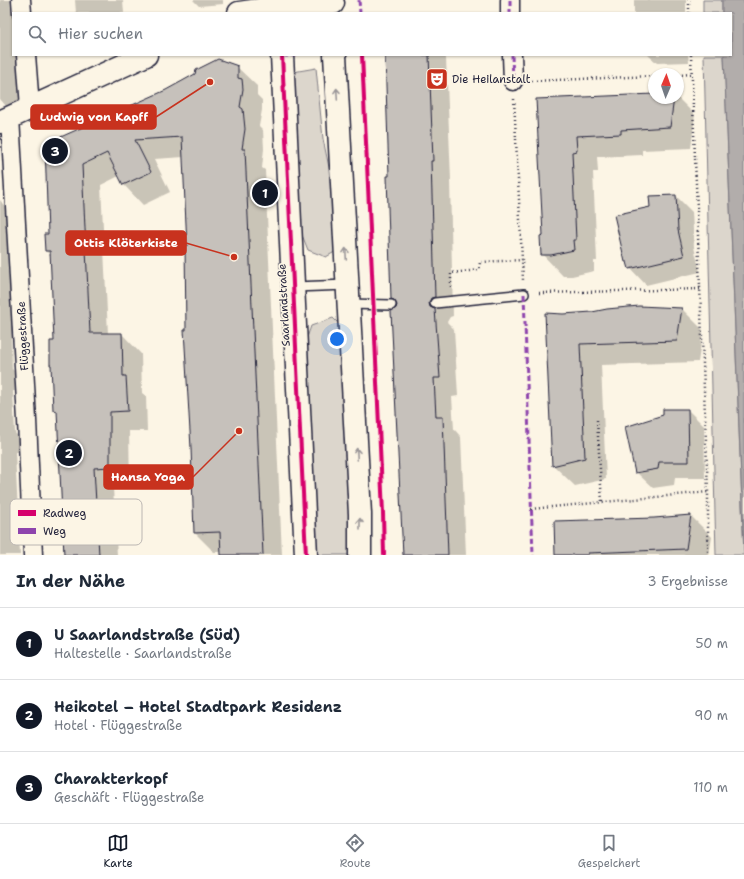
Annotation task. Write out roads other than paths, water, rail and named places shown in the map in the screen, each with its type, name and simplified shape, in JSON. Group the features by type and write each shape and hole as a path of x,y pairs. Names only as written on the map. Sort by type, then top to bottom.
{"main road":[{"path":"246,12 279,7 333,5"},
{"path":"5,119 144,56"},
{"name":"Saarlandstraße","path":"282,56 306,555"},
{"path":"335,56 360,514 360,555"}],"street":[{"path":"21,0 22,12"},
{"path":"510,0 510,12"},
{"path":"26,56 30,107"},
{"path":"512,56 513,81"},
{"name":"Flüggestraße","path":"5,119 27,420 30,499"},
{"name":"Flüggestraße","path":"32,545 32,555"}],"lane":[{"path":"292,287 348,294 391,305"},
{"path":"435,303 524,294"}],"place":[{"name":"Die Heilanstalt","path":"437,79"},
{"name":"Ludwig von Kapff","path":"210,82"},
{"name":"Charakterkopf","path":"55,151"},
{"name":"U Saarlandstraße (Süd)","path":"265,193"},
{"name":"Ottis Klöterkiste","path":"234,257"},
{"name":"Hansa Yoga","path":"239,431"},
{"name":"Heikotel – Hotel Stadtpark Residenz","path":"69,453"}]}
